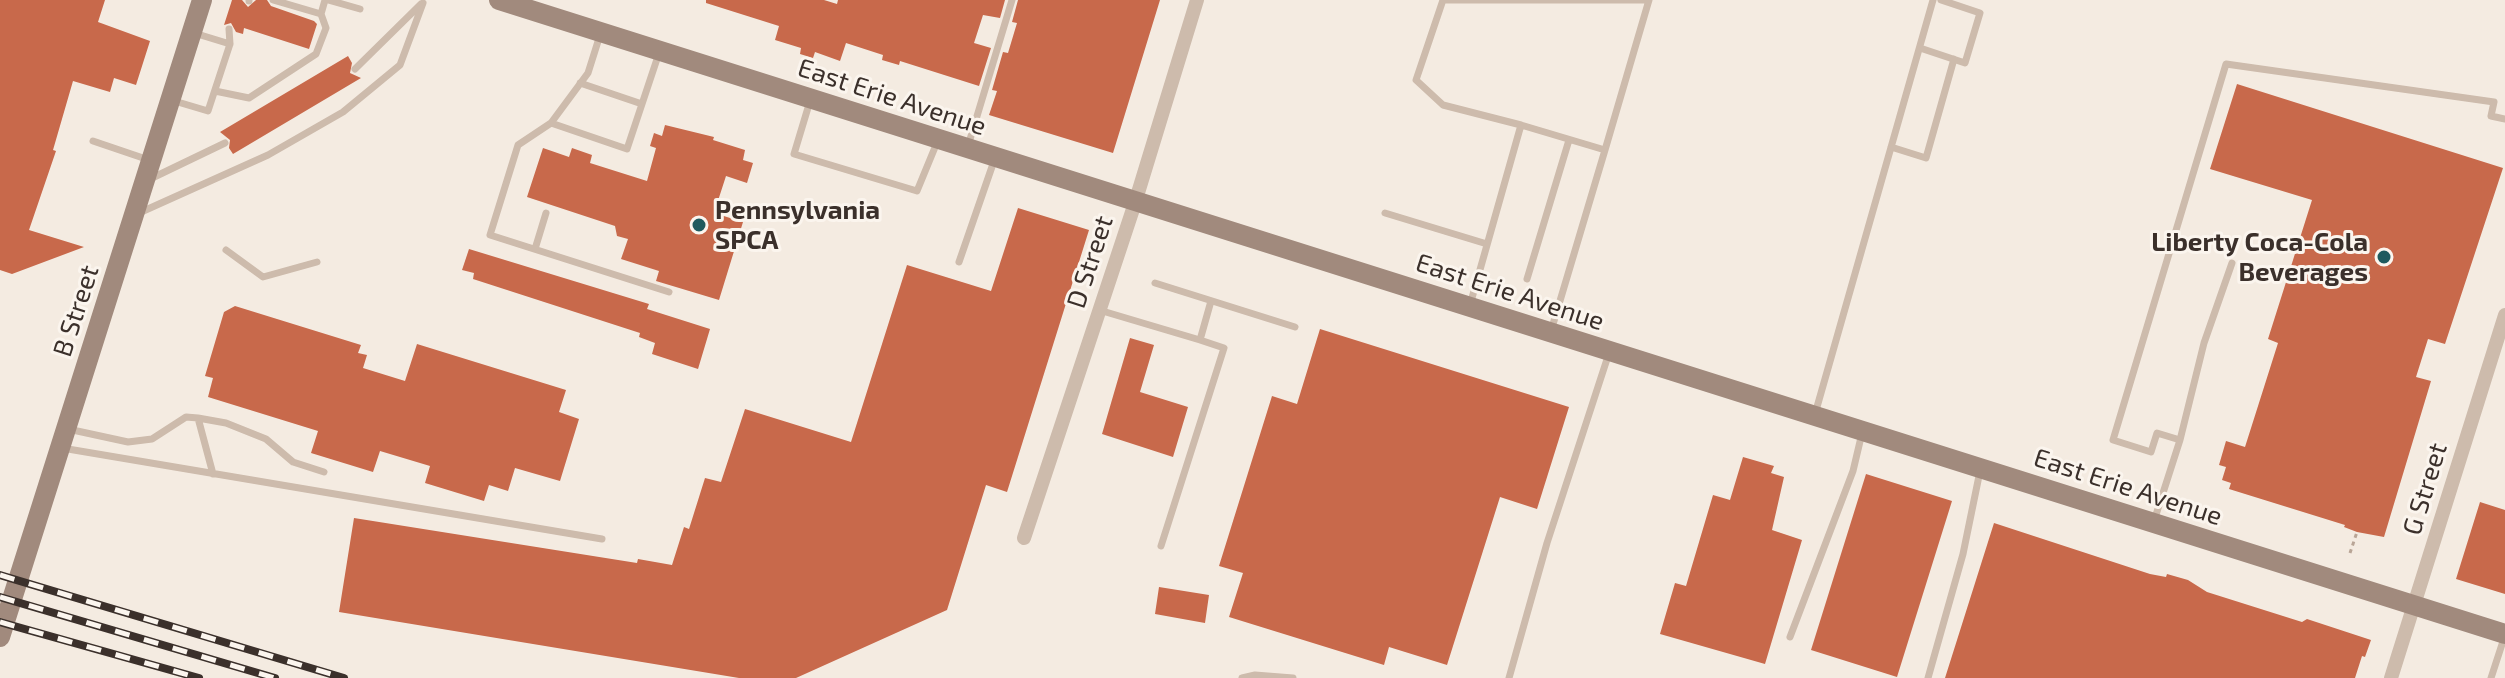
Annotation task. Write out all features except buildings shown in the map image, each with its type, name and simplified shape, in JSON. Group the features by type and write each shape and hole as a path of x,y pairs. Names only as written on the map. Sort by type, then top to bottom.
{"main road":[{"name":"B Street","path":"0,637 202,0"},
{"name":"East Erie Avenue","path":"499,0 2505,635"}],"street":[{"name":"D Street","path":"1024,538 1135,201 1197,0"},
{"name":"G Street","path":"2391,678 2505,315"}],"lane":[{"path":"273,0 321,14"},
{"path":"215,91 249,98 316,54 326,28 321,14 326,0 360,9"},
{"path":"967,148 1012,0"},
{"path":"1551,332 1605,150 1649,0 1443,0 1416,80 1443,105 1605,150"},
{"path":"1814,416 1933,0"},
{"path":"1920,48 1965,63 1980,13 1941,0"},
{"path":"355,69 424,2"},
{"path":"133,216 268,155 343,112 400,65 424,2"},
{"path":"170,99 208,111 231,41 229,29"},
{"path":"192,32 231,41"},
{"path":"601,32 588,73 551,123 518,145 490,235 669,292"},
{"path":"231,41 240,33"},
{"path":"551,123 627,149 660,51"},
{"path":"1891,147 1926,158 1954,59"},
{"path":"2180,440 2157,433 2151,452 2113,440 2226,64 2494,102 2491,116 2505,119"},
{"path":"580,83 642,104"},
{"path":"811,99 794,154 917,191 938,139"},
{"path":"1470,307 1521,125"},
{"path":"1527,279 1569,140"},
{"path":"93,141 151,161"},
{"path":"144,183 225,143"},
{"path":"959,262 996,157"},
{"path":"535,249 546,213"},
{"path":"1385,213 1487,244"},
{"path":"226,250 263,277 317,262"},
{"path":"2153,523 2180,440 2204,343 2232,263"},
{"path":"1155,283 1295,327"},
{"path":"1200,340 1211,301"},
{"path":"1099,310 1224,348 1161,546"},
{"path":"1509,678 1547,543 1610,351"},
{"path":"63,438 128,442 152,439 186,417 198,418 226,423 266,439 293,462 324,472"},
{"path":"198,418 213,474"},
{"path":"1790,637 1853,471 1863,431"},
{"path":"63,438 213,474 602,539"},
{"path":"1928,678 1963,554 1981,468"},
{"path":"2491,678 2505,635"},
{"path":"1242,678 1255,675 1293,678"}],"path":[{"path":"2350,553 2357,532"}],"railway":[{"path":"0,575 344,678"},
{"path":"0,597 275,678"},
{"path":"0,622 199,678"}],"place":[{"name":"Pennsylvania SPCA","path":"699,225"},
{"name":"Liberty Coca-Cola Beverages","path":"2384,257"}]}
